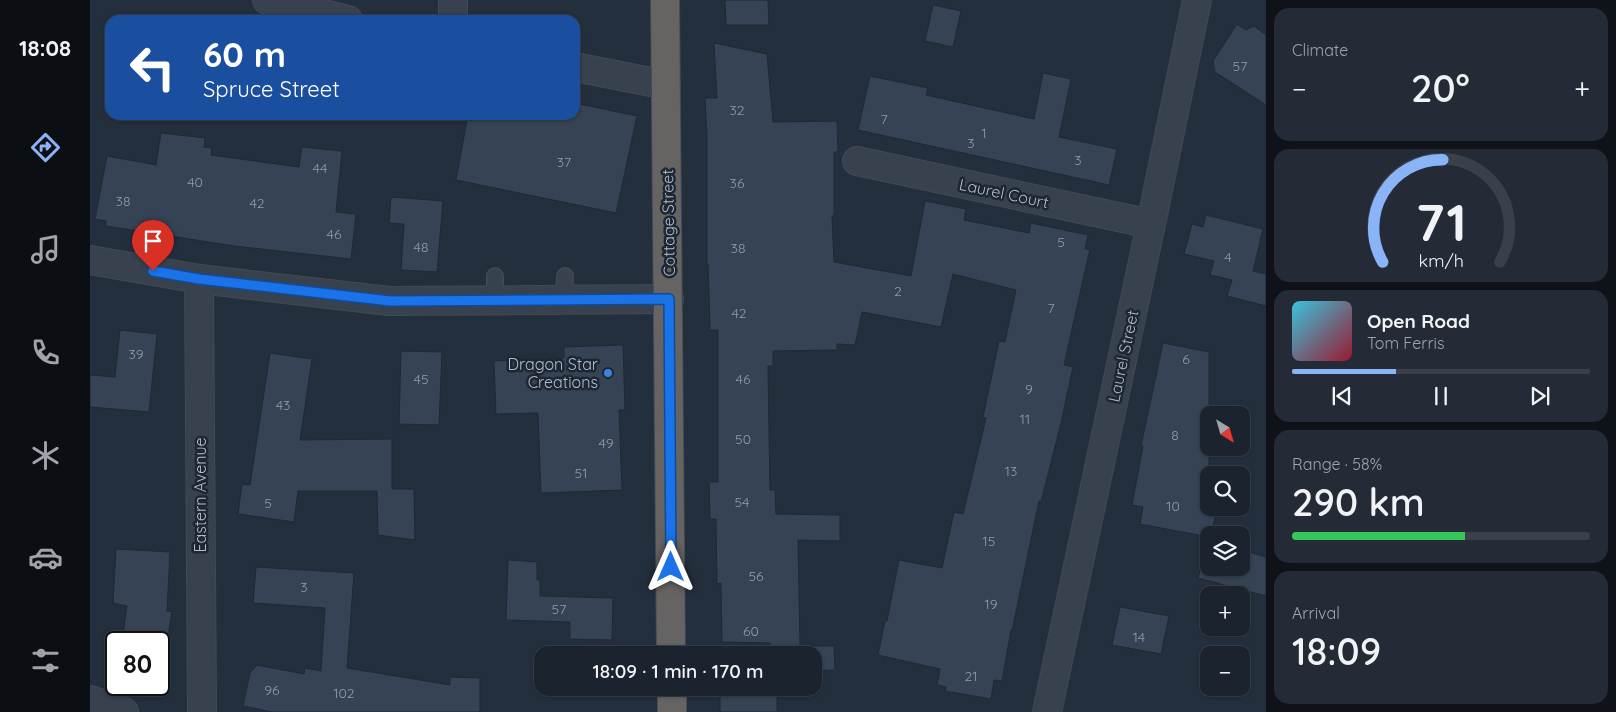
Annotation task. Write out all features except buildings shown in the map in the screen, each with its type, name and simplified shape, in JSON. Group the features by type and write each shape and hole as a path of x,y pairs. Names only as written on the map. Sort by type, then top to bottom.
{"highway":[{"name":"Cottage Street","path":"665,0 671,646"},
{"path":"672,696 672,712"}],"street":[{"path":"267,0 328,15"},
{"path":"453,0 453,15"},
{"name":"Laurel Street","path":"1047,712 1197,0"},
{"path":"580,68 666,85"},
{"name":"Laurel Court","path":"858,161 1151,224"},
{"path":"90,260 199,279 390,301 495,288 564,288 669,299"},
{"name":"Eastern Avenue","path":"199,279 202,712"},
{"path":"90,700 124,712"}],"place":[{"name":"Dragon Star Creations","path":"608,373"}],"route":[{"path":"153,271 199,279 390,301 669,299 671,567"}]}
